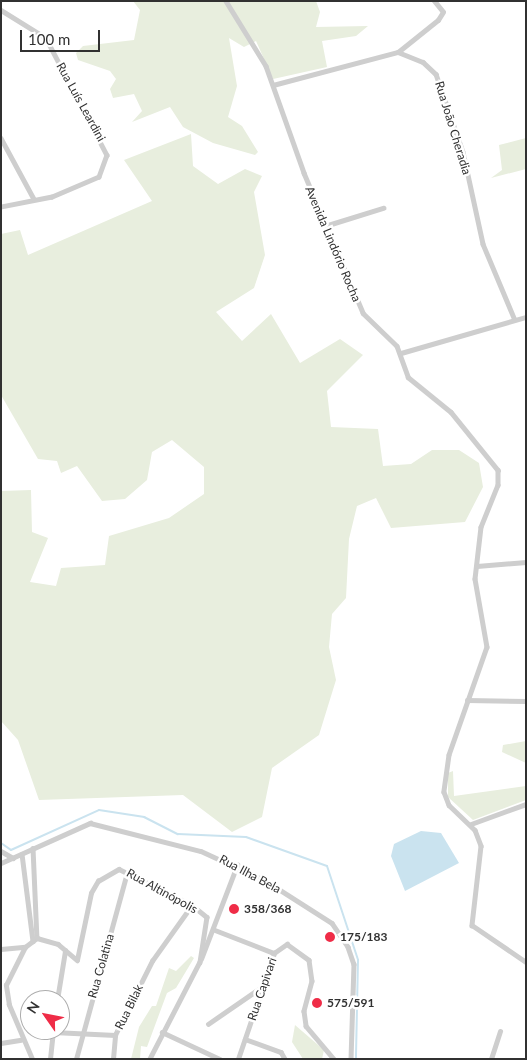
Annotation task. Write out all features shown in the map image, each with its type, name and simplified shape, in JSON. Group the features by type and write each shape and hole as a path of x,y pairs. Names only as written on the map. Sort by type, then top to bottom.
{"street":[{"name":"Avenida Lindório Rocha","path":"226,1 273,85 363,313 401,353 408,377 451,412 498,470 500,478 484,518 477,566 476,590 487,647 467,700 446,766 444,792 449,805 471,824 482,854 472,925 526,962"},
{"path":"273,85 398,52 438,20 443,12 434,1"},
{"name":"Rua Luís Leardini","path":"1,10 46,38 107,155 99,177 52,197 34,199 1,207"},
{"name":"Rua João Cheradia","path":"398,52 423,62 436,74 444,90 484,244 515,320"},
{"path":"1,138 34,199"},
{"path":"328,225 383,208"},
{"path":"401,353 526,317"},
{"path":"477,566 526,562"},
{"path":"467,700 526,701"},
{"path":"471,824 526,804"},
{"name":"Rua Ilha Bela","path":"1,863 90,823 149,836 237,865 315,910 342,934 354,964 351,1059"},
{"path":"33,848 35,940"},
{"path":"1,851 13,858"},
{"path":"22,854 35,940"},
{"path":"150,1059 215,930 220,898 237,865"},
{"name":"Rua Altinópolis","path":"65,952 73,960 80,956 91,893 98,881 119,869 192,905 207,917 200,962"},
{"name":"Rua Colatina","path":"76,1059 127,873"},
{"name":"Rua Bilak","path":"50,1059 53,1032 115,1035 159,948 192,905"},
{"path":"215,930 274,952"},
{"path":"20,1037 5,990 25,947 35,940"},
{"path":"35,940 65,952 59,990"},
{"name":"Rua Capivari","path":"238,1059 274,952 287,944 309,960 312,981 304,1011 306,1026 334,1059"},
{"path":"1,949 25,947"},
{"path":"208,1024 264,985"},
{"path":"491,1059 500,1031"},
{"path":"162,1032 220,1059"},
{"path":"113,1059 115,1035"},
{"path":"245,1039 267,1044 285,1059"},
{"path":"1,1043 21,1040 32,1059"}],"green space":[{"path":"133,1 316,1 320,12 316,27 368,26 356,36 322,41 327,67 273,79 256,41 244,47 229,38 237,86 228,117 242,126 258,152 255,155 213,143 183,127 170,107 132,122 142,111 134,94 113,98 110,89 116,79 110,71 78,60 76,53 83,46 134,40 140,10"},
{"path":"191,134 193,166 218,184 245,169 262,176 254,192 265,255 254,288 216,312 242,341 271,314 300,363 340,339 363,355 327,391 331,427 378,429 383,466 411,464 432,450 459,450 479,463 483,487 465,522 391,528 376,498 357,506 349,539 346,598 332,614 329,647 336,680 319,735 272,768 262,817 232,832 183,795 39,800 18,740 1,721 1,491 31,490 32,532 48,538 30,582 56,586 61,568 105,565 109,536 169,518 204,494 204,467 172,440 152,452 147,480 125,499 102,501 77,466 61,473 57,461 38,459 1,395 1,234 20,230 28,255 152,201 124,160"},
{"path":"526,138 526,169 491,178 502,170 499,145"},
{"path":"526,741 526,763 502,752 503,745"},
{"path":"453,771 454,796 526,786 526,800 473,820 448,797 448,773"},
{"path":"191,956 194,958 176,988 167,993 147,1047 141,1046 140,1059 131,1059 139,1027 152,1006 156,1006 169,968 176,971"},
{"path":"295,1025 324,1050 322,1059 303,1059 292,1042"}],"water":[{"path":"421,831 441,833 459,863 405,891 391,856 394,844"}],"waterway":[{"path":"1,843 11,850 99,810 144,817 178,834 246,837 327,866 358,960 356,1059"}],"place":[{"name":"358/368","path":"234,909"},
{"name":"175/183","path":"330,937"},
{"name":"575/591","path":"317,1003"}]}
